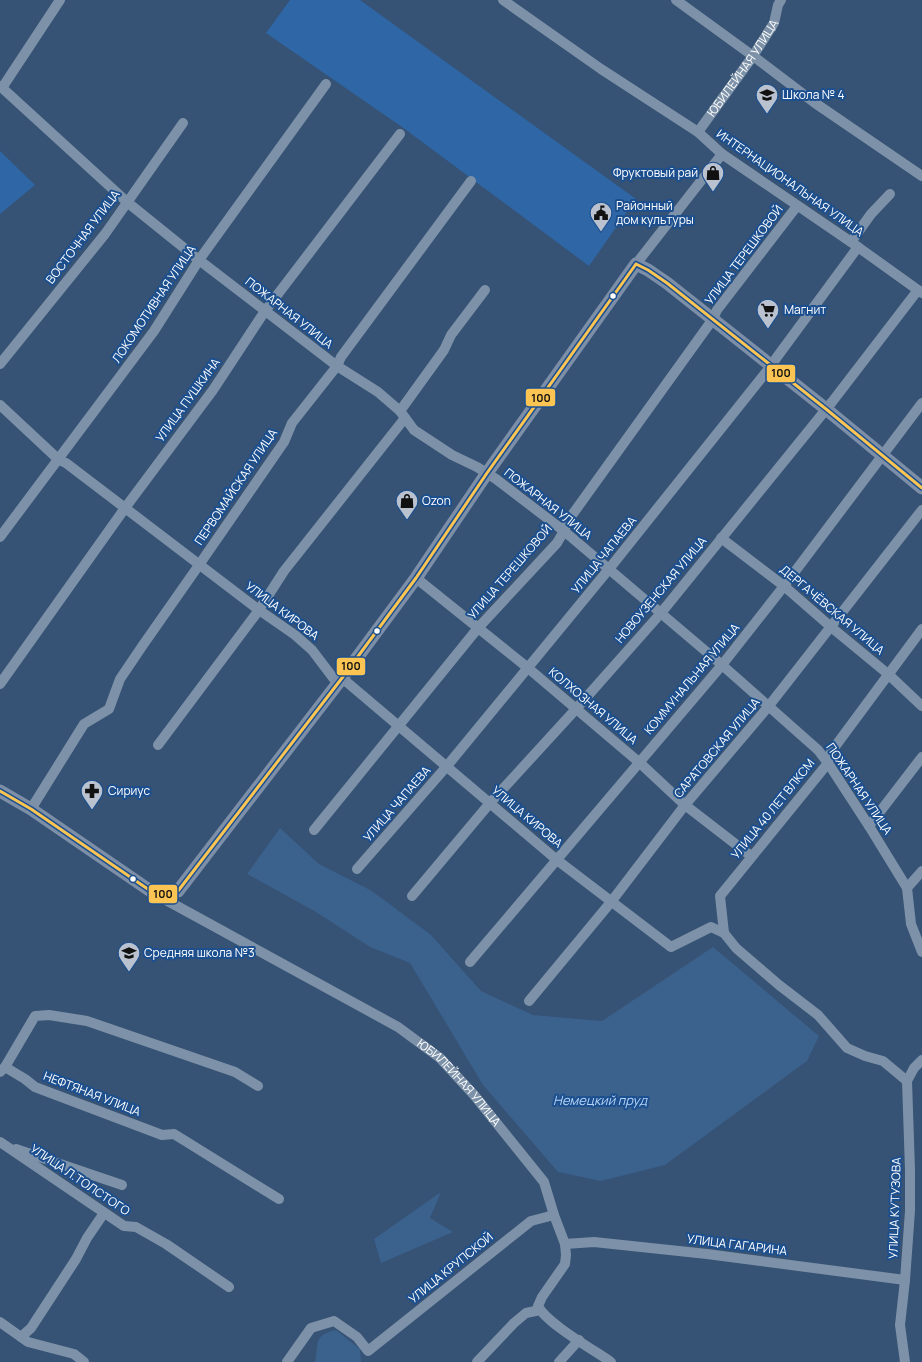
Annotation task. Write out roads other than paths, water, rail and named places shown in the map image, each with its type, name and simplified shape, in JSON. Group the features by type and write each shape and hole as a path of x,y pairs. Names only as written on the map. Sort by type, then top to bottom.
{"main road":[{"path":"155,894 167,894 178,891 342,678 416,578 487,473 636,264 667,283 713,319 922,488"},
{"name":"ЮБИЛЕЙНАЯ УЛИЦА","path":"0,791 31,809 155,894"}],"street":[{"path":"1,87 60,0"},
{"name":"ИНТЕРНАЦИОНАЛЬНАЯ УЛИЦА","path":"502,0 601,69 698,132 722,154 920,292"},
{"path":"676,0 815,103 922,176"},
{"name":"ЮБИЛЕЙНАЯ УЛИЦА","path":"698,132 753,56 774,23 778,5 781,0"},
{"name":"ЛОКОМОТИВНАЯ УЛИЦА","path":"0,537 154,332 199,260 326,84"},
{"name":"ПОЖАРНАЯ УЛИЦА","path":"1,87 127,202 199,260 337,366 378,392 402,414 414,430 452,455 487,473 564,531 722,665 818,750 869,826 907,888 911,924 922,951"},
{"name":"ВОСТОЧНАЯ УЛИЦА","path":"0,364 105,234 183,123"},
{"name":"УЛИЦА ПУШКИНА","path":"0,684 125,508 213,390 265,311 400,134"},
{"path":"636,264 722,154"},
{"name":"ПЕРВОМАЙСКАЯ УЛИЦА","path":"31,809 84,724 109,709 120,679 142,645 284,442 292,423 337,366 341,357 471,181"},
{"name":"УЛИЦА ЧАПАЕВА","path":"357,869 447,766 528,668 771,366 854,245 872,214 890,194"},
{"name":"УЛИЦА ТЕРЕШКОВОЙ","path":"314,830 478,628 557,543 567,522 713,319 717,310 797,206"},
{"path":"158,745 259,610 284,571 402,414 444,350 451,335 485,290"},
{"name":"НОВОУЗЕНСКАЯ УЛИЦА","path":"412,896 490,803 576,709 660,613 920,292"},
{"name":"КОММУНАЛЬНАЯ УЛИЦА","path":"470,962 722,665 784,586 922,403"},
{"name":"УЛИЦА КИРОВА","path":"0,405 59,460 66,463 199,565 295,635 312,650 334,679 342,678 557,860 671,947 711,927 724,933"},
{"name":"САРАТОВСКАЯ УЛИЦА","path":"529,1001 611,902 685,805 768,707 922,510"},
{"name":"ДЕРГАЧЁВСКАЯ УЛИЦА","path":"721,538 784,586 888,674 922,706"},
{"name":"КОЛХОЗНАЯ УЛИЦА","path":"416,578 528,668 640,762 685,805 751,856"},
{"name":"УЛИЦА 40 ЛЕТ ВЛКСМ","path":"724,933 720,896 828,763 831,752 922,629"},
{"path":"869,826 922,756"},
{"path":"907,888 922,872"},
{"name":"ЮБИЛЕЙНАЯ УЛИЦА","path":"155,894 398,1028 440,1058 474,1095 544,1182 565,1244 566,1255 565,1264 542,1297 538,1306 540,1310"},
{"path":"724,933 736,948 779,985 818,1015 847,1048 865,1056 883,1061 907,1081 914,1068 922,1060"},
{"path":"2,1070 35,1016 49,1015 87,1021 236,1072 258,1086"},
{"name":"НЕФТЯНАЯ УЛИЦА","path":"2,1070 24,1079 35,1087 162,1135 174,1134 279,1199"},
{"name":"УЛИЦА КУТУЗОВА","path":"905,1362 900,1325 910,1211 907,1081"},
{"path":"2,1144 122,1185"},
{"name":"УЛИЦА Л.ТОЛСТОГО","path":"2,1144 124,1226 136,1227 166,1244 229,1287"},
{"path":"21,1337 31,1328 104,1213"},
{"name":"УЛИЦА КРУПСКОЙ","path":"287,1362 311,1328 334,1321 357,1337 368,1351 531,1221 554,1215"},
{"name":"УЛИЦА ГАГАРИНА","path":"565,1244 594,1242 707,1254 905,1280"},
{"path":"477,1362 514,1323 526,1314 540,1310 550,1320 611,1362"},
{"path":"0,1322 28,1342 74,1354 84,1362"},
{"path":"559,1362 579,1340"}],"water":[{"name":"Немецкий пруд","path":"280,828 319,864 372,891 431,935 481,991 533,1015 602,1021 713,947 819,1036 807,1061 665,1165 601,1181 558,1172 483,1085 410,963 370,947 316,912 247,874"},
{"path":"441,1192 430,1218 453,1232 381,1263 374,1239"},
{"path":"336,1330 360,1349 361,1362 315,1362 317,1345 320,1337"}],"place":[{"name":"Школа № 4","path":"767,114"},
{"name":"Фруктовый рай","path":"713,192"},
{"name":"Районный дом культуры","path":"601,232"},
{"name":"Магнит","path":"768,330"},
{"name":"Ozon","path":"407,520"},
{"name":"Сириус","path":"92,810"},
{"name":"Средняя школа №3","path":"129,972"}]}
